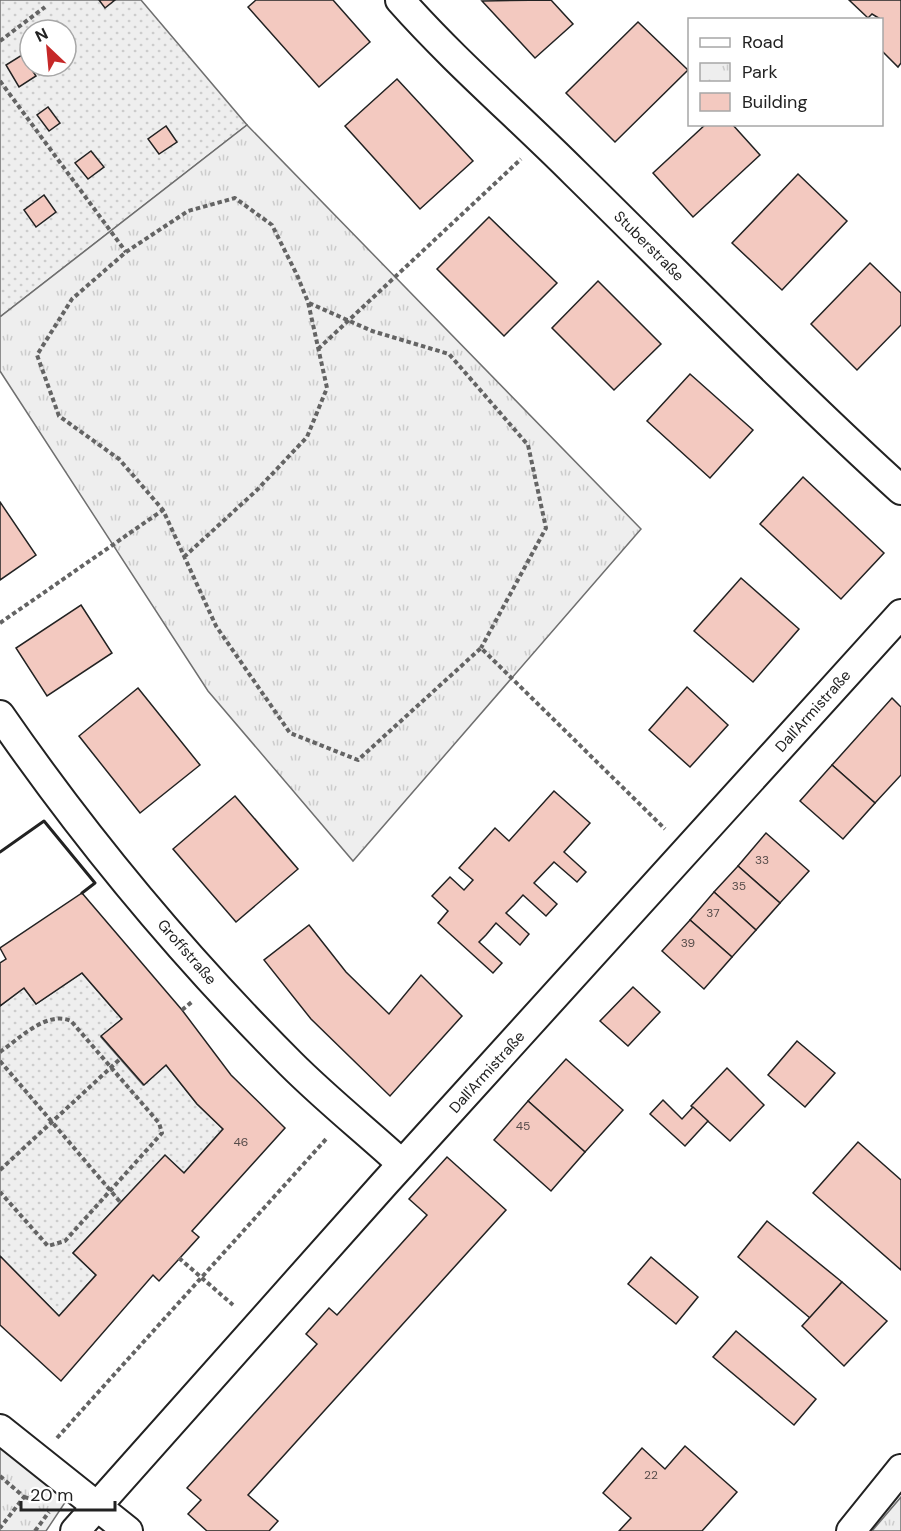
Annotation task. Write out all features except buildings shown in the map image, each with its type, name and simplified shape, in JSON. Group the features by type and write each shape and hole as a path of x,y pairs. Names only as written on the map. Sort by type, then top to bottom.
{"street":[{"name":"Stuberstraße","path":"400,0 427,31 540,138 823,419 901,490"},
{"name":"Dall'Armistraße","path":"75,1531 95,1505 402,1164 901,614"},
{"name":"Groffstraße","path":"0,715 64,802 221,991 292,1066 402,1164"},
{"path":"0,1429 128,1531"},
{"path":"852,1531 901,1469"}],"path":[{"path":"0,41 45,7"},
{"path":"0,81 126,252"},
{"path":"318,350 540,138"},
{"path":"184,557 257,490 307,437 327,388 308,303 272,225 235,198 188,211 126,252 72,299 37,355 59,416 119,459 163,510 184,557 216,626 290,733 358,760 481,648 546,528 528,445 449,354 372,331 308,303"},
{"path":"0,623 163,510"},
{"path":"481,648 666,830"},
{"path":"0,1052 47,1020 61,1016 71,1020 159,1122 162,1133 64,1241 48,1246 0,1192"},
{"path":"0,1170 120,1059"},
{"path":"0,1061 121,1203"},
{"path":"54,1440 334,1131"},
{"path":"179,1258 233,1305"},
{"path":"0,1476 24,1497 0,1528"},
{"path":"0,1518 5,1521"}],"green space":[{"path":"0,0 141,0 247,125 0,317"},
{"path":"247,125 641,529 353,861 208,691 0,371 0,317"},
{"path":"82,973 122,1019 101,1037 143,1085 166,1065 197,1104 223,1129 184,1173 165,1156 73,1253 96,1275 59,1316 0,1256 0,1006 24,988 36,1004"},
{"path":"0,1446 68,1498 46,1531 0,1531"},
{"path":"901,1497 901,1531 872,1531"}],"wall":[{"path":"0,852 44,821 95,883 82,893"}]}
